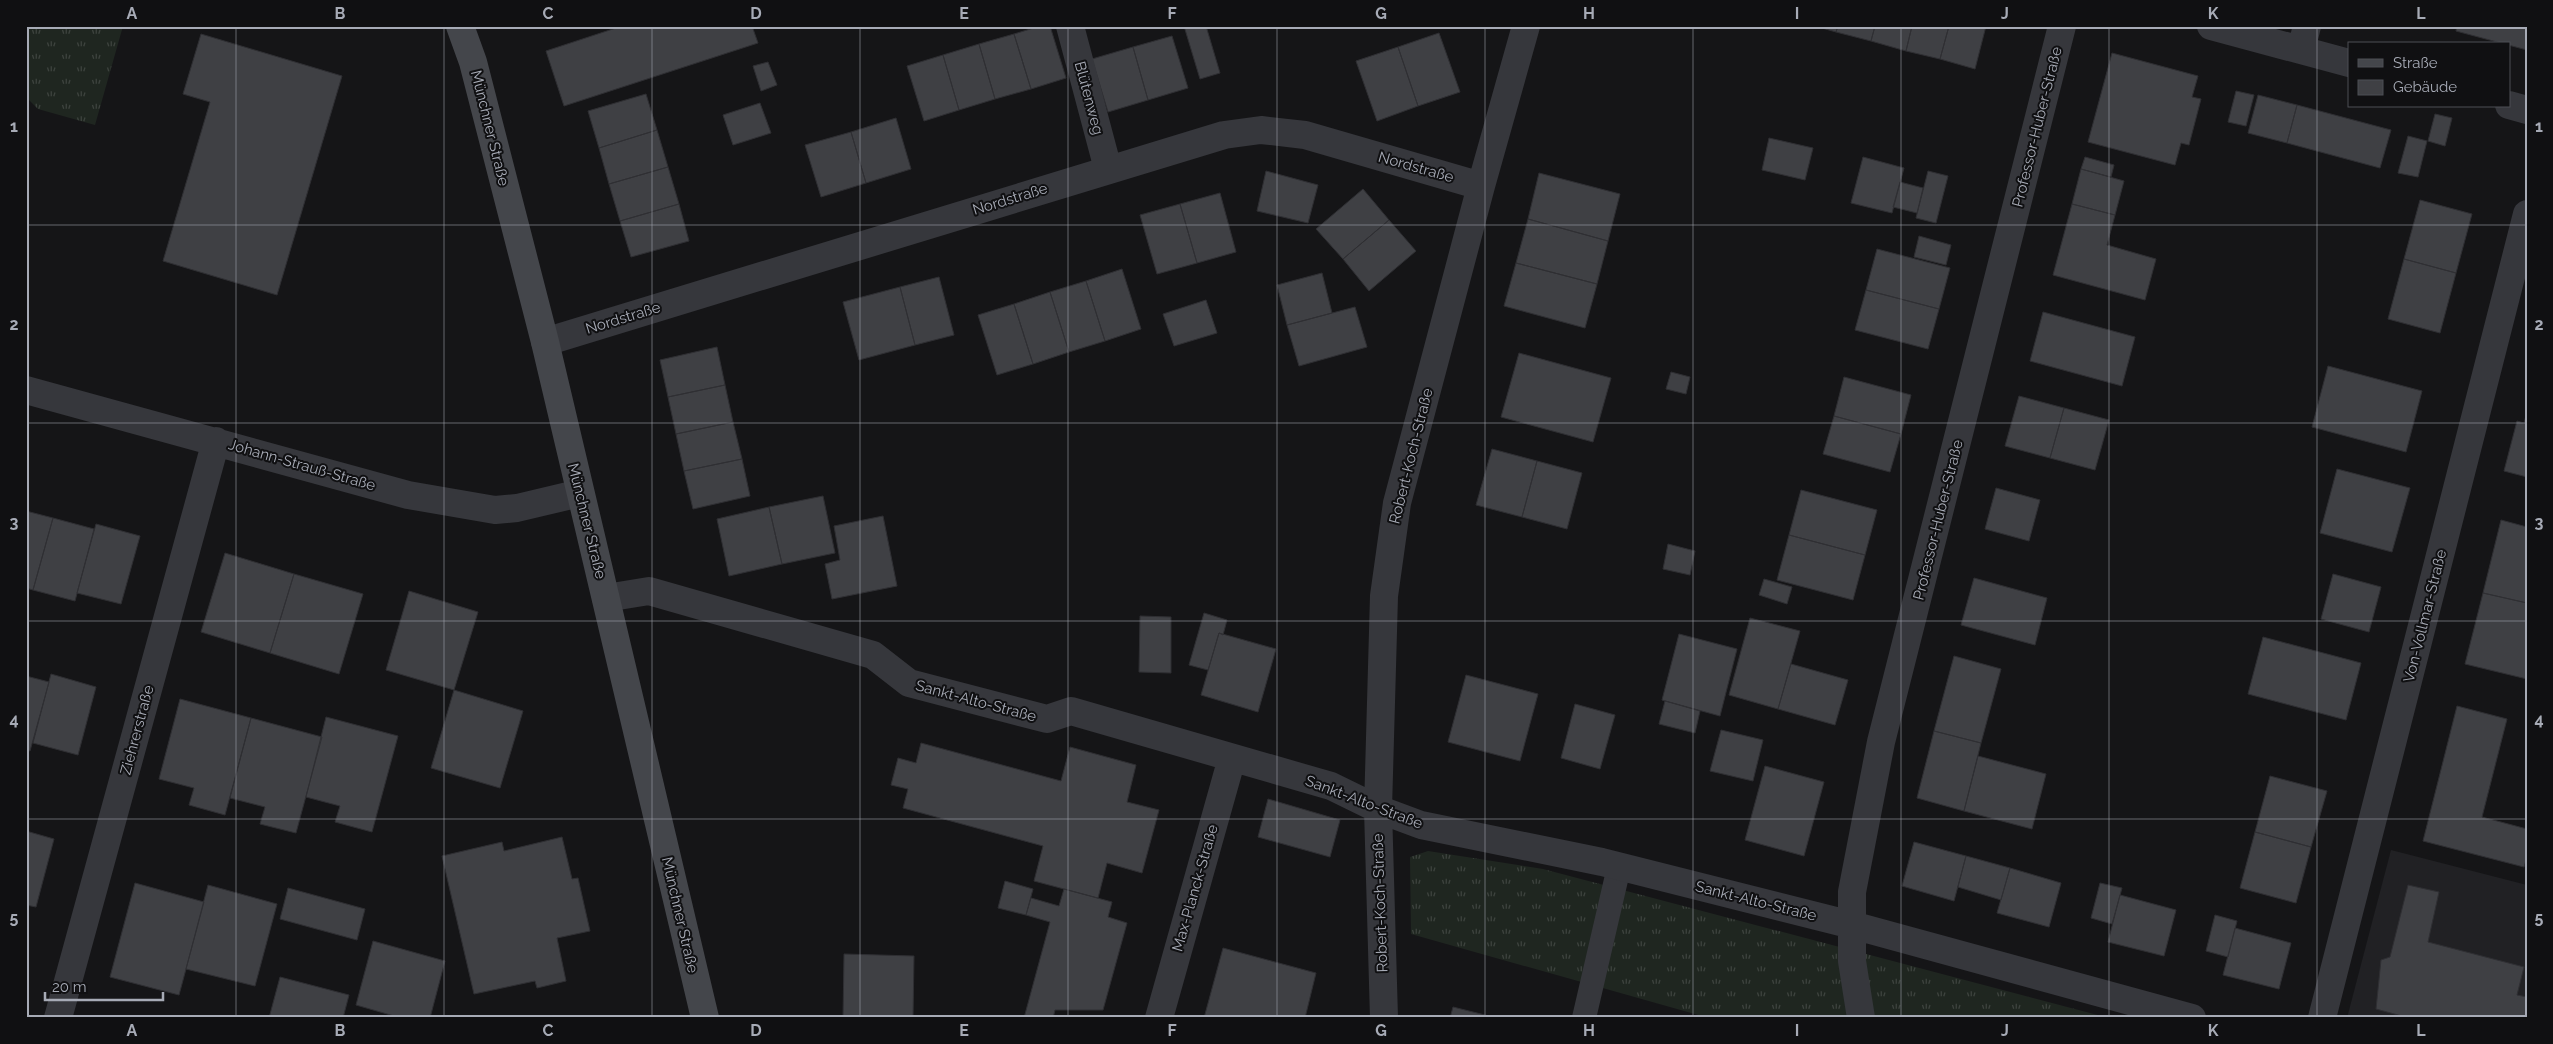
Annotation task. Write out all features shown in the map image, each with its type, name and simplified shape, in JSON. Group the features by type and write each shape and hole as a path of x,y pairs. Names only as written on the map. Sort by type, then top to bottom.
{"main road":[{"name":"Münchner Straße","path":"460,26 473,62 545,342 705,1018"}],"street":[{"name":"Blütenweg","path":"1070,26 1108,169"},
{"name":"Robert-Koch-Straße","path":"1384,1018 1378,809 1384,596 1397,503 1480,186 1526,26"},
{"name":"Professor-Huber-Straße","path":"1861,1018 1860,997 1852,961 1852,892 1881,742 2062,26"},
{"path":"2211,26 2304,38 2348,62"},
{"path":"2510,105 2527,110"},
{"name":"Nordstraße","path":"545,342 1224,135 1261,130 1305,135 1480,186"},
{"name":"Von-Vollmar-Straße","path":"2322,1018 2527,214"},
{"name":"Johann-Strauß-Straße","path":"26,390 408,495 495,510 517,508 580,494"},
{"name":"Ziehrerstraße","path":"58,1018 216,441"},
{"name":"Sankt-Alto-Straße","path":"606,598 649,591 873,655 909,684 1047,719 1071,711 1331,786 1378,809 1420,825 1619,867 1852,925 2192,1018"},
{"name":"Max-Planck-Straße","path":"1159,1018 1232,758"}],"lane":[{"path":"1584,1018 1619,867"}],"shaded area":[{"path":"2391,850 2527,885 2527,1018 2347,1018"}],"green space":[{"path":"26,26 123,26 95,125 38,109 26,97"},
{"path":"1428,851 1543,869 2109,1018 1709,1018 1411,934 1410,857"}],"building":[{"path":"622,26 752,26 758,43 564,106 546,51"},
{"path":"1040,26 1050,26 1066,78 1031,89 1014,34"},
{"path":"1184,26 1206,26 1220,73 1200,79"},
{"path":"1815,26 1838,26 1836,32"},
{"path":"1838,26 1875,26 1871,41 1836,32"},
{"path":"1875,26 1912,26 1906,51 1871,41"},
{"path":"1912,26 1949,26 1940,59 1906,51"},
{"path":"1949,26 1986,26 1975,69 1940,59"},
{"path":"2457,26 2527,26 2527,50 2510,45 2510,42 2497,42 2456,31"},
{"path":"1439,33 1460,92 1418,106 1398,47"},
{"path":"201,34 342,76 277,295 163,261 210,102 183,94"},
{"path":"1014,34 1031,89 995,99 979,44"},
{"path":"1172,36 1188,88 1148,100 1133,47"},
{"path":"979,44 995,99 959,110 943,55"},
{"path":"1133,47 1148,100 1108,112 1092,59"},
{"path":"1398,47 1418,106 1377,121 1356,61"},
{"path":"2112,53 2198,76 2192,97 2201,99 2189,145 2181,143 2175,165 2088,142"},
{"path":"943,55 959,110 924,121 907,66"},
{"path":"768,62 777,85 761,91 753,66"},
{"path":"2236,91 2254,95 2246,126 2228,122"},
{"path":"646,94 657,130 599,148 588,111"},
{"path":"2258,95 2297,105 2287,143 2248,133"},
{"path":"760,103 771,133 733,145 723,115"},
{"path":"2297,105 2391,130 2380,168 2287,143"},
{"path":"2435,114 2452,118 2445,146 2428,141"},
{"path":"896,118 911,169 866,183 851,132"},
{"path":"657,130 668,167 609,184 599,148"},
{"path":"851,132 866,183 821,197 805,145"},
{"path":"2408,136 2427,141 2418,177 2398,173"},
{"path":"1769,138 1813,148 1805,180 1762,170"},
{"path":"1863,157 1904,168 1892,213 1851,203"},
{"path":"2085,157 2114,165 2111,177 2081,169"},
{"path":"668,167 679,204 620,221 609,184"},
{"path":"2081,169 2124,181 2115,215 2072,204"},
{"path":"1266,171 1318,185 1308,223 1257,211"},
{"path":"1928,171 1948,176 1936,223 1916,218"},
{"path":"1539,173 1620,194 1608,241 1528,219"},
{"path":"1900,182 1923,188 1917,213 1893,207"},
{"path":"1363,189 1389,220 1343,259 1316,229"},
{"path":"1220,193 1236,252 1197,263 1180,204"},
{"path":"2420,200 2472,214 2456,273 2404,259"},
{"path":"679,204 689,241 631,257 620,221"},
{"path":"1180,204 1197,263 1157,274 1140,215"},
{"path":"2072,204 2115,215 2107,245 2156,259 2145,300 2053,275"},
{"path":"1528,219 1608,241 1597,284 1516,263"},
{"path":"1389,220 1416,251 1369,291 1343,259"},
{"path":"1919,236 1951,245 1946,265 1914,257"},
{"path":"1877,249 1950,268 1939,309 1866,290"},
{"path":"2404,259 2456,273 2440,333 2388,319"},
{"path":"1516,263 1597,284 1585,328 1504,306"},
{"path":"1122,269 1141,329 1105,341 1086,281"},
{"path":"1322,273 1332,313 1287,325 1277,285"},
{"path":"939,277 954,335 915,345 900,287"},
{"path":"1086,281 1105,341 1069,352 1050,292"},
{"path":"900,287 915,345 859,360 843,302"},
{"path":"1866,290 1939,309 1928,349 1855,330"},
{"path":"1050,292 1069,352 1033,364 1014,304"},
{"path":"1206,300 1217,333 1174,346 1163,314"},
{"path":"1014,304 1033,364 997,375 978,315"},
{"path":"1355,307 1367,347 1299,366 1287,325"},
{"path":"2043,312 2135,337 2122,386 2030,361"},
{"path":"717,347 725,385 668,397 660,360"},
{"path":"1519,353 1611,378 1593,442 1501,417"},
{"path":"2328,366 2422,391 2406,452 2312,427"},
{"path":"1671,372 1690,377 1686,394 1666,389"},
{"path":"1844,377 1911,395 1901,434 1834,416"},
{"path":"725,385 733,422 676,434 668,397"},
{"path":"2019,396 2064,408 2050,458 2005,446"},
{"path":"2064,408 2109,420 2095,470 2050,458"},
{"path":"2527,412 2527,477 2504,471 2517,421 2524,423"},
{"path":"1834,416 1901,434 1890,472 1823,454"},
{"path":"733,422 742,459 684,471 676,434"},
{"path":"1492,449 1537,461 1522,517 1476,505"},
{"path":"742,459 750,496 693,509 684,471"},
{"path":"1537,461 1582,473 1567,529 1522,517"},
{"path":"2337,469 2410,488 2392,552 2320,533"},
{"path":"1996,488 2040,500 2029,541 1985,529"},
{"path":"1801,490 1877,510 1865,555 1789,535"},
{"path":"823,496 835,553 782,564 769,507"},
{"path":"769,507 782,564 729,576 717,519"},
{"path":"26,511 53,518 33,590 26,588"},
{"path":"883,516 897,586 832,599 825,564 840,560 834,526"},
{"path":"53,518 94,529 75,601 33,590"},
{"path":"2501,520 2527,527 2527,603 2483,593"},
{"path":"96,524 140,536 121,604 77,593"},
{"path":"1789,535 1865,555 1853,600 1777,580"},
{"path":"1668,544 1695,551 1690,575 1663,569"},
{"path":"225,553 294,574 270,653 201,632"},
{"path":"294,574 363,594 339,674 270,653"},
{"path":"2333,574 2381,587 2369,632 2321,619"},
{"path":"1974,578 2047,598 2035,645 1961,625"},
{"path":"1764,579 1792,587 1787,604 1759,595"},
{"path":"409,591 478,612 454,690 386,670"},
{"path":"2483,593 2527,603 2527,679 2465,664"},
{"path":"1204,613 1227,620 1223,635 1219,633 1208,670 1189,665"},
{"path":"1140,616 1171,617 1171,673 1139,672"},
{"path":"1750,618 1800,631 1778,709 1729,695"},
{"path":"1219,633 1276,649 1258,712 1201,695"},
{"path":"1679,634 1737,649 1720,716 1662,700"},
{"path":"2263,637 2361,663 2346,720 2248,694"},
{"path":"1954,656 2001,669 1981,743 1934,731"},
{"path":"1791,664 1848,680 1835,725 1778,709"},
{"path":"51,674 96,687 78,755 33,743"},
{"path":"1466,675 1538,694 1520,761 1448,742"},
{"path":"26,676 49,682 30,751 26,750"},
{"path":"454,690 523,711 500,788 431,768"},
{"path":"180,699 251,718 225,815 189,805 194,788 159,779"},
{"path":"1665,701 1700,711 1695,733 1659,724"},
{"path":"1575,704 1615,715 1600,769 1561,758"},
{"path":"2457,706 2507,719 2482,817 2527,829 2527,857 2524,867 2423,841"},
{"path":"326,717 398,736 372,832 335,822 340,806 306,797"},
{"path":"251,718 322,737 296,833 260,824 265,807 230,798"},
{"path":"1721,730 1763,740 1753,781 1710,771"},
{"path":"1934,731 1981,743 1964,811 1917,798"},
{"path":"921,743 1061,781 1070,747 1136,765 1127,802 1159,810 1142,873 1107,863 1098,898 1034,881 1043,846 903,808 908,789 891,785 898,758 916,763"},
{"path":"1978,756 2046,774 2032,829 1964,811"},
{"path":"1765,766 1824,782 1804,856 1745,840"},
{"path":"2270,776 2327,791 2311,847 2255,832"},
{"path":"1268,799 1340,820 1330,857 1258,837"},
{"path":"26,831 54,839 36,907 26,905"},
{"path":"2255,832 2311,847 2296,903 2240,888"},
{"path":"562,837 572,879 578,878 590,931 557,938 566,981 537,988 535,981 474,994 442,856 502,842 504,851"},
{"path":"1914,842 1966,856 1954,901 1902,886"},
{"path":"1966,856 2010,868 2001,900 1958,887"},
{"path":"2010,868 2061,883 2049,927 1997,913"},
{"path":"1005,881 1033,889 1026,915 998,908"},
{"path":"135,883 204,902 179,995 110,977"},
{"path":"2100,883 2122,888 2112,924 2091,918"},
{"path":"208,885 277,904 255,986 186,969"},
{"path":"2408,885 2439,892 2428,942 2524,967 2517,995 2527,997 2527,1018 2409,1018 2376,1009 2381,960 2390,957"},
{"path":"288,888 365,909 357,940 280,919"},
{"path":"1064,889 1112,902 1108,917 1127,923 1103,1010 1055,1010 1053,1018 1024,1018 1050,922 1026,915 1031,898 1059,906"},
{"path":"2120,895 2176,910 2164,956 2108,942"},
{"path":"2215,915 2237,921 2228,957 2206,951"},
{"path":"2235,928 2291,943 2279,989 2223,975"},
{"path":"373,941 445,961 430,1018 401,1018 356,1005"},
{"path":"1223,948 1316,973 1305,1018 1204,1018"},
{"path":"844,954 914,956 913,1018 843,1018"},
{"path":"280,977 349,995 343,1018 269,1018"},
{"path":"1453,1007 1497,1018 1450,1018"}]}
